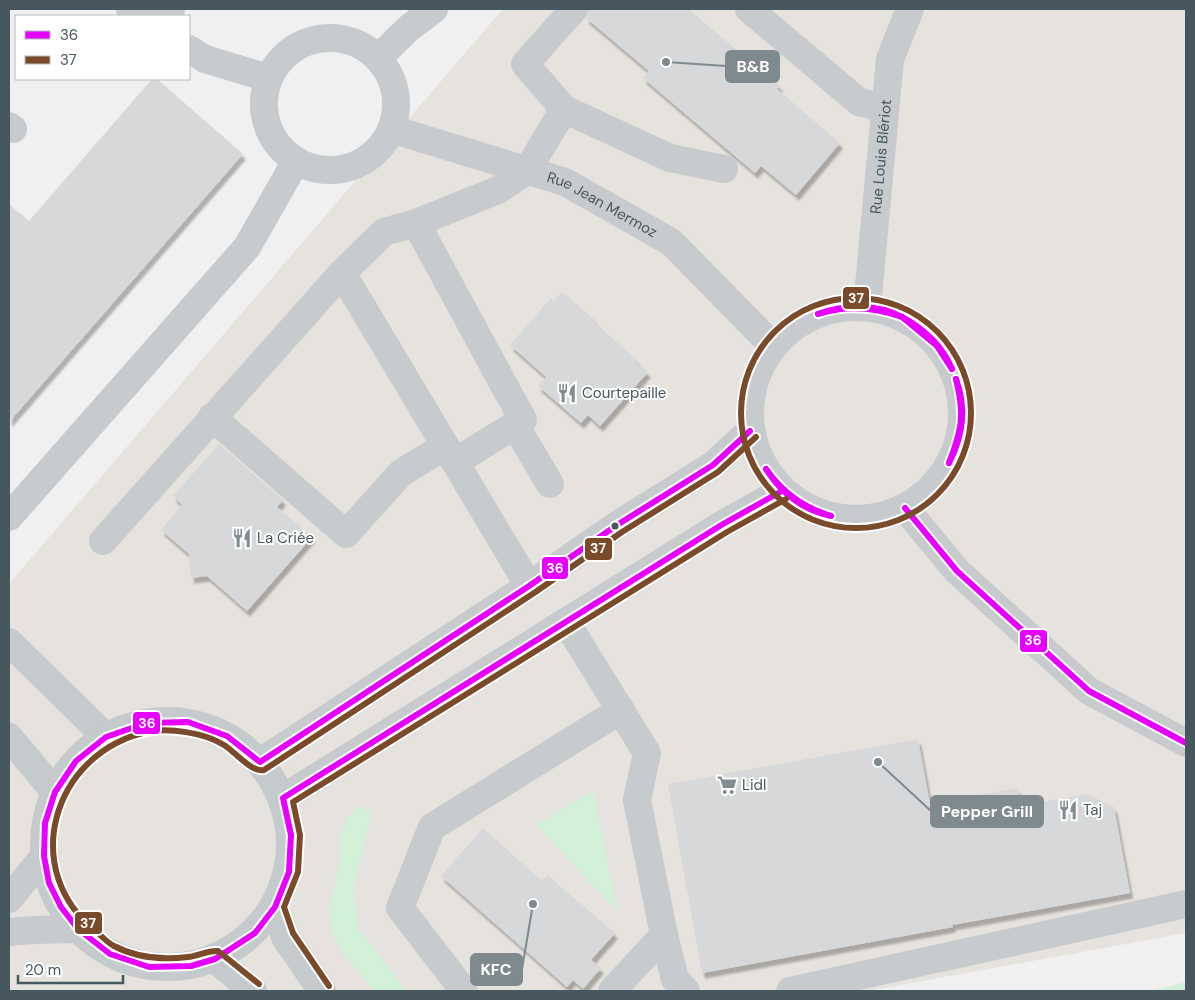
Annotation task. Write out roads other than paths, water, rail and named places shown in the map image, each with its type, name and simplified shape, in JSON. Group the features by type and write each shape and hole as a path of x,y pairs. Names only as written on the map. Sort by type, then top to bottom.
{"main road":[{"path":"9,642 106,737"},
{"path":"188,722 227,736 260,762 283,798 291,835 289,872 275,907 255,933 215,959 191,966 149,967 110,954 78,929 61,908 49,883 44,856 45,823 55,792 76,761 106,737 146,723 188,722"},
{"path":"9,737 55,792"},
{"path":"275,907 285,937 322,991"},
{"path":"215,959 253,991"}],"street":[{"path":"378,58 409,28 434,9"},
{"path":"574,9 525,64 564,109 670,158 724,168"},
{"path":"749,9 859,102 885,108"},
{"name":"Rue Louis Blériot","path":"866,307 890,59 910,9"},
{"path":"327,37 346,39 363,46 378,58 389,74 395,92 396,110 391,129 382,145 368,158 351,166 332,170 314,168 296,161 281,149 271,133 264,115 264,97 268,78 278,62 292,49 309,41 327,37"},
{"path":"190,49 205,59 268,78"},
{"path":"104,541 212,417 342,273 384,232 416,223 498,190 527,171 564,109"},
{"name":"Rue Jean Mermoz","path":"391,129 565,182 671,242 773,346"},
{"path":"9,517 247,247 296,161"},
{"path":"212,417 346,534 401,473 450,454 523,420 416,223"},
{"path":"342,273 529,586"},
{"path":"866,307 894,313 925,332 945,354 960,388 963,420 954,456 935,486 905,508 869,519 832,517 813,511 782,490 763,466 750,431 749,410 757,373 773,346 801,322 829,310 866,307"},
{"path":"515,425 550,484"},
{"path":"260,762 529,586 617,525 713,466 750,431"},
{"path":"283,798 732,519 782,490"},
{"path":"905,508 957,571 1089,691 1186,743"},
{"path":"566,622 646,753 637,800 664,935 675,979 686,991"},
{"path":"464,991 400,908 432,827 620,710"},
{"path":"9,899 44,856"},
{"path":"790,991 1186,904"},
{"path":"9,932 78,929"},
{"path":"612,991 664,935"}],"place":[{"name":"B&B","path":"666,62"},
{"name":"Courtepaille","path":"567,393"},
{"name":"La Criée","path":"242,538"},
{"name":"Pepper Grill","path":"878,762"},
{"name":"Lidl","path":"727,785"},
{"name":"Taj","path":"1068,810"},
{"name":"KFC","path":"533,904"}]}
